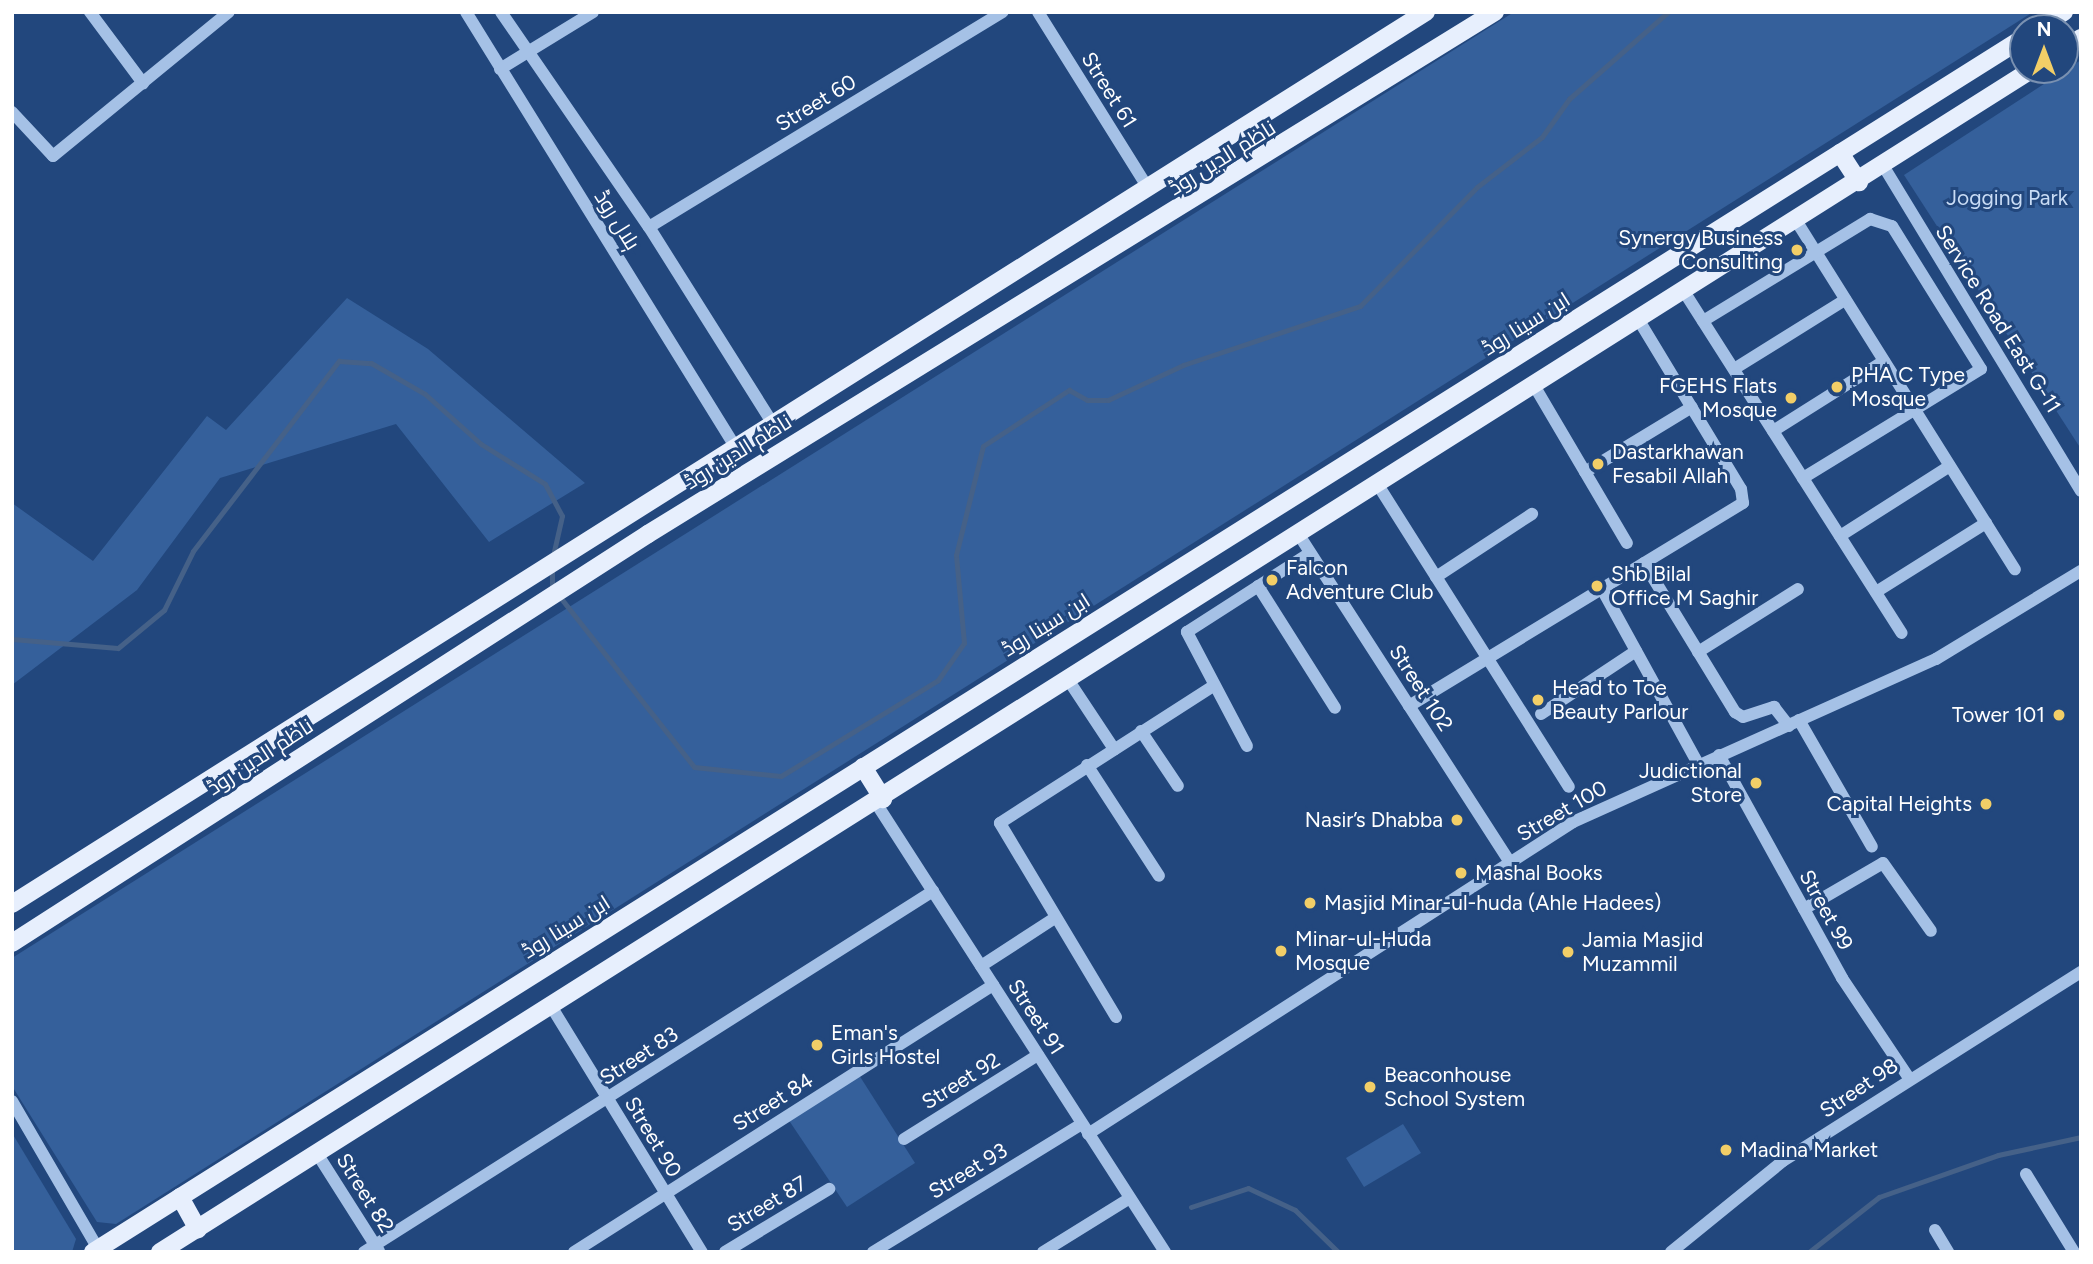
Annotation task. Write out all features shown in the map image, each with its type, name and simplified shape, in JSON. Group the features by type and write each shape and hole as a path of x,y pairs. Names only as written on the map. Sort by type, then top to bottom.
{"main road":[{"name":"ناظم الدین روڈ","path":"12,904 512,589 579,543 631,514 1426,12"},
{"name":"ناظم الدین روڈ","path":"13,942 649,534 1495,12"},
{"name":"ابن سینا روڈ","path":"95,1250 2009,47"},
{"path":"1992,57 2009,80"},
{"path":"160,1252 1640,322 2009,84"},
{"path":"1840,153 1859,182"},
{"path":"978,295 994,322"},
{"path":"631,514 649,534"},
{"path":"863,767 880,801"},
{"path":"180,1197 198,1229"}],"street":[{"path":"90,12 143,83"},
{"path":"12,112 52,156 229,12"},
{"name":"ہلال روڈ","path":"466,12 736,448"},
{"name":"ہلال روڈ","path":"501,12 527,54 649,227 773,424"},
{"path":"500,69 593,12"},
{"name":"Street 60","path":"649,227 1003,12"},
{"name":"Street 61","path":"1038,12 1148,188"},
{"name":"Service Road East G-11","path":"1884,167 2081,491"},
{"path":"1703,321 1870,219 1892,226 1981,369 1803,478"},
{"path":"1797,222 2015,569"},
{"path":"1685,293 1902,633"},
{"path":"1734,369 1845,300"},
{"path":"1409,706 1743,503 1692,407 1640,322"},
{"path":"1773,431 1884,361"},
{"path":"1535,387 1627,542"},
{"path":"1585,471 1692,407"},
{"path":"1840,536 1950,466"},
{"path":"1378,485 1569,788"},
{"path":"1436,577 1532,514"},
{"path":"1876,592 1986,523"},
{"name":"Street 102","path":"1299,535 1510,862"},
{"path":"1247,746 1213,686 1187,632 1310,553"},
{"path":"1644,564 1738,715 1774,707 1794,723 1872,848"},
{"name":"Street 100","path":"1085,1129 1573,822 1697,762 1794,723 1936,659 2081,571"},
{"path":"1258,586 1335,708"},
{"path":"1602,589 1697,762"},
{"path":"1698,652 1798,589"},
{"path":"1541,714 1636,651"},
{"path":"1069,681 1114,749"},
{"path":"1116,1017 1000,823 1213,686"},
{"path":"1141,731 1178,786"},
{"name":"Street 99","path":"1719,755 1804,909 1909,1078"},
{"path":"1087,765 1159,876"},
{"name":"Street 91","path":"880,801 933,891 1165,1252"},
{"path":"1804,909 1883,863 1931,931"},
{"name":"Street 83","path":"372,1250 933,891"},
{"path":"981,966 1055,918"},
{"name":"Street 98","path":"1671,1252 1783,1161 1909,1078 2081,972"},
{"name":"Street 84","path":"574,1252 993,985"},
{"name":"Street 90","path":"551,1006 702,1252"},
{"name":"Street 92","path":"904,1139 1038,1055"},
{"path":"12,1101 95,1250"},
{"name":"Street 93","path":"873,1252 1085,1129"},
{"name":"Street 82","path":"318,1154 372,1250"},
{"path":"2025,1174 2074,1252"},
{"name":"Street 87","path":"725,1252 830,1189"},
{"path":"1043,1252 1130,1198"},
{"path":"1935,1230 1948,1252"}],"green space":[{"path":"1514,12 2033,12 2009,14 2009,27 116,1224 97,1222 12,1086 12,958"},
{"name":"Jogging Park","path":"2081,60 2081,449 1904,175 2044,84 2079,84"},
{"path":"347,298 428,349 585,483 489,542 396,424 220,478 137,590 12,685 12,503 93,561 207,416 226,430"},
{"path":"859,1075 915,1163 847,1207 788,1119"},
{"path":"1403,1124 1421,1153 1364,1187 1346,1158"},
{"path":"12,1133 76,1239 72,1252 12,1252"}],"waterway":[{"path":"552,570 552,587 694,767 781,776 938,680 964,643 956,555 983,446 1069,390 1087,400 1108,400 1183,365 1360,306 1477,187 1542,137 1569,99 1668,12"},
{"path":"12,639 118,648 164,610 193,551 339,361 371,363 425,394 481,444 545,484 562,516 552,560"},
{"path":"1809,1252 1879,1197 1998,1155 2081,1137"},
{"path":"1191,1207 1248,1188 1295,1210 1338,1252"}],"place":[{"name":"Synergy Business Consulting","path":"1797,250"},
{"name":"PHA C Type Mosque","path":"1837,387"},
{"name":"FGEHS Flats Mosque","path":"1791,398"},
{"name":"Dastarkhawan Fesabil Allah","path":"1598,464"},
{"name":"Falcon Adventure Club","path":"1272,580"},
{"name":"Shb Bilal Office M Saghir","path":"1597,586"},
{"name":"Head to Toe Beauty Parlour","path":"1538,700"},
{"name":"Tower 101","path":"2059,715"},
{"name":"Judictional Store","path":"1756,783"},
{"name":"Capital Heights","path":"1986,804"},
{"name":"Nasir’s Dhabba","path":"1457,820"},
{"name":"Mashal Books","path":"1461,873"},
{"name":"Masjid Minar-ul-huda (Ahle Hadees)","path":"1310,903"},
{"name":"Minar-ul-Huda Mosque","path":"1281,951"},
{"name":"Jamia Masjid Muzammil","path":"1568,952"},
{"name":"Eman's Girls Hostel","path":"817,1045"},
{"name":"Beaconhouse School System","path":"1370,1087"},
{"name":"Madina Market","path":"1726,1150"}]}
